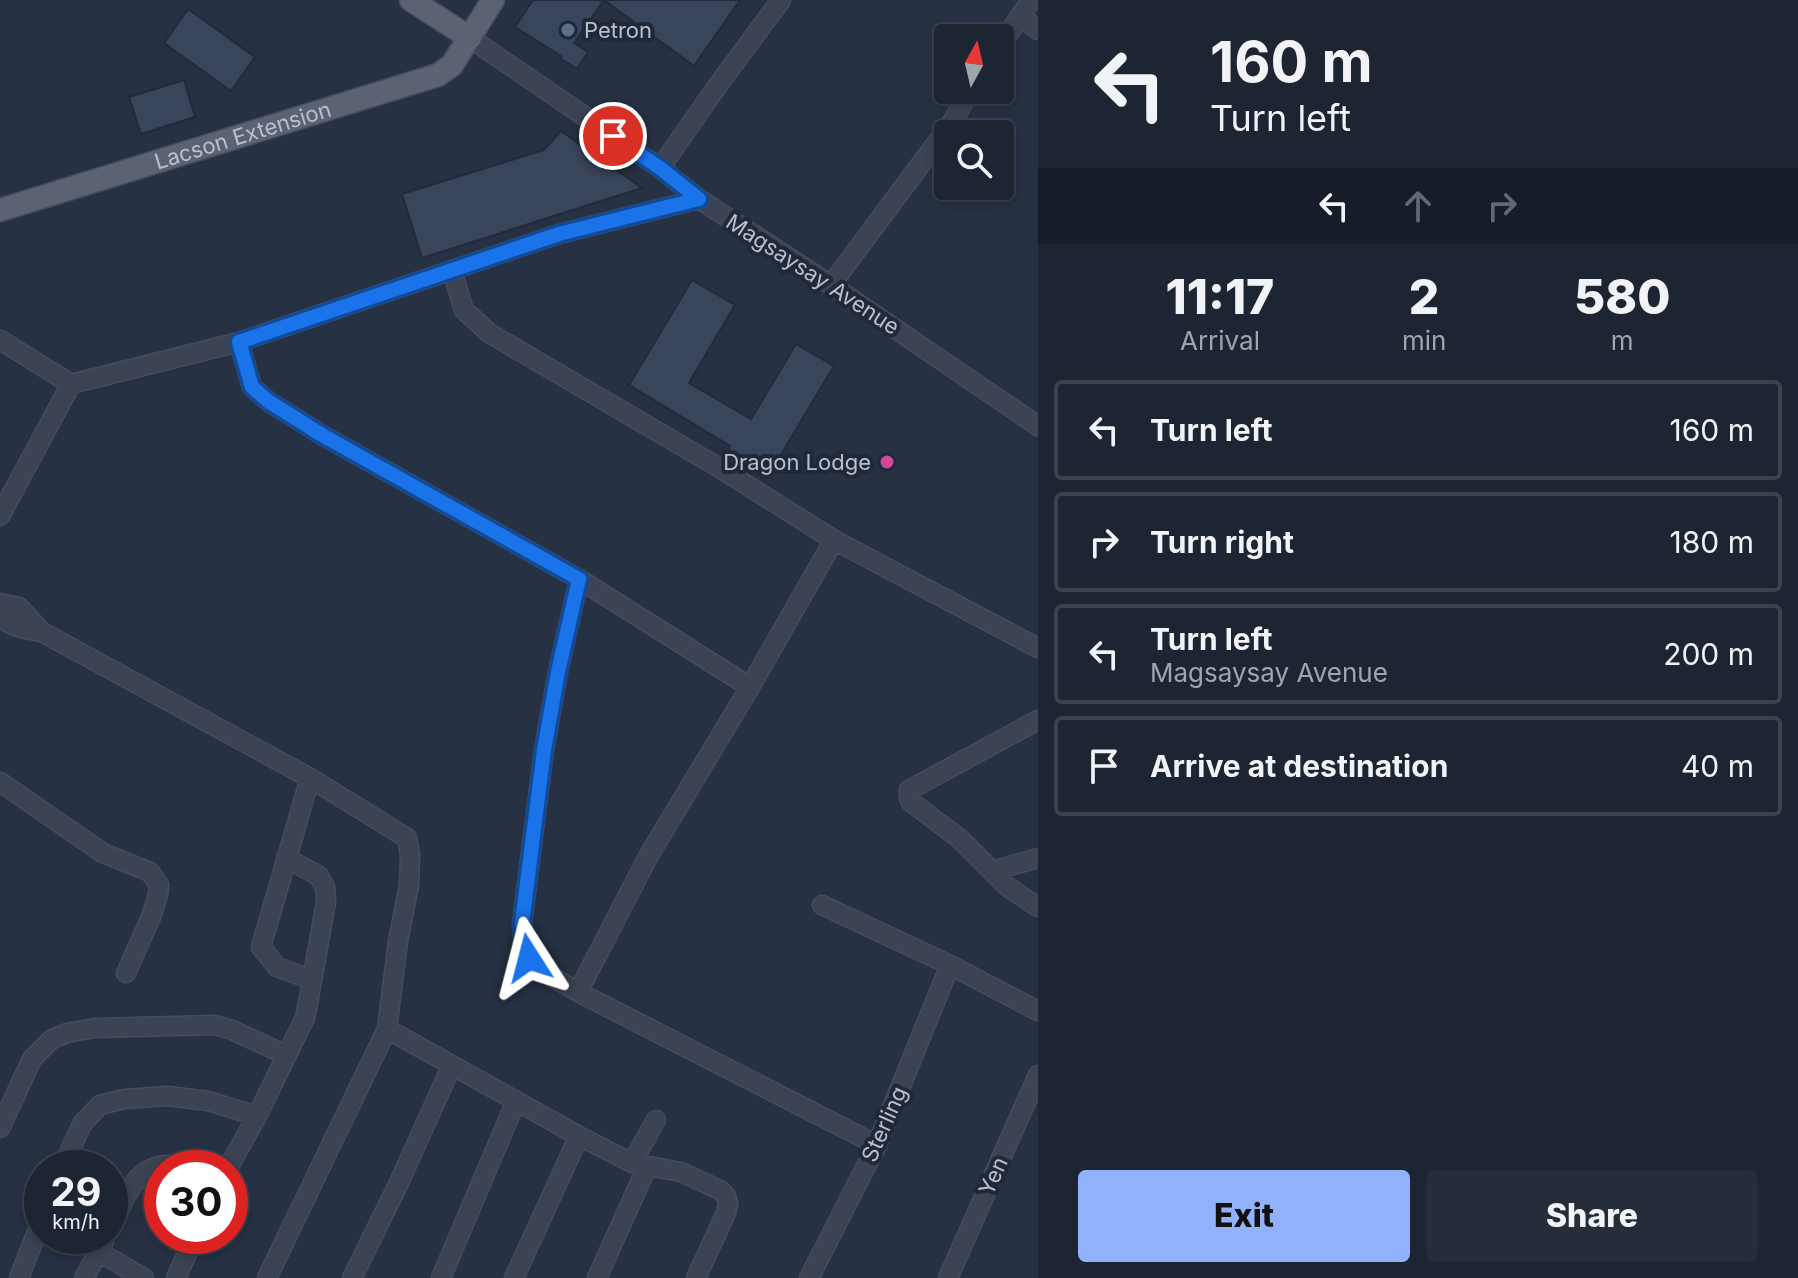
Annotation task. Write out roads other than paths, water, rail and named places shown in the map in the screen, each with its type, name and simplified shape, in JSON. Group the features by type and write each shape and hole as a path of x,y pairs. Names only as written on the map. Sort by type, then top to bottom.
{"main road":[{"path":"411,0 470,38"},
{"name":"Lacson Extension","path":"0,210 438,75 452,65 493,0"}],"street":[{"path":"660,168 781,0"},
{"path":"1014,27 1031,0"},
{"path":"1021,17 1038,30"},
{"name":"Magsaysay Avenue","path":"470,38 660,168 699,199 1038,426"},
{"path":"831,285 963,104"},
{"path":"0,340 71,384 239,342 559,234 699,199"},
{"path":"452,271 464,310 489,333 723,470 834,540 1038,648"},
{"path":"239,342 252,387 268,401 322,435 579,579 750,687"},
{"path":"0,516 71,384"},
{"path":"578,992 649,855 834,540"},
{"path":"579,579 544,750 522,923 529,958 578,992 877,1145"},
{"path":"0,603 19,607 42,632"},
{"path":"0,617 13,627 42,632 310,778 407,838 410,844 409,885 398,941 387,1029 267,1278"},
{"path":"1038,720 909,790 911,802 960,839 1008,887 1038,907"},
{"path":"310,778 261,947 277,967 312,980"},
{"path":"0,782 103,853 150,872 159,885 151,917 126,973"},
{"path":"238,1150 305,1018 326,902 325,887 319,876 286,858"},
{"path":"992,871 1038,858"},
{"path":"822,905 950,965 1038,1011"},
{"name":"Sterling","path":"809,1278 877,1145 950,965"},
{"path":"0,1128 32,1059 52,1039 67,1033 95,1028 215,1025 286,1055"},
{"path":"387,1029 579,1136 640,1165 681,1172 720,1190 726,1196 726,1213 696,1278"},
{"path":"352,1278 452,1065"},
{"name":"Yen","path":"948,1278 1038,1075"},
{"path":"70,1150 82,1124 100,1105 124,1099 168,1096 208,1101 257,1116"},
{"path":"441,1278 516,1101"},
{"path":"597,1278 656,1120"},
{"path":"514,1278 579,1136"},
{"path":"128,1193 144,1174"},
{"path":"19,1278 28,1254"},
{"path":"84,1278 97,1254"},
{"path":"115,1254 144,1278"},
{"path":"176,1278 187,1254"}],"place":[{"name":"Petron","path":"568,30"},
{"name":"Dragon Lodge","path":"887,462"}]}
